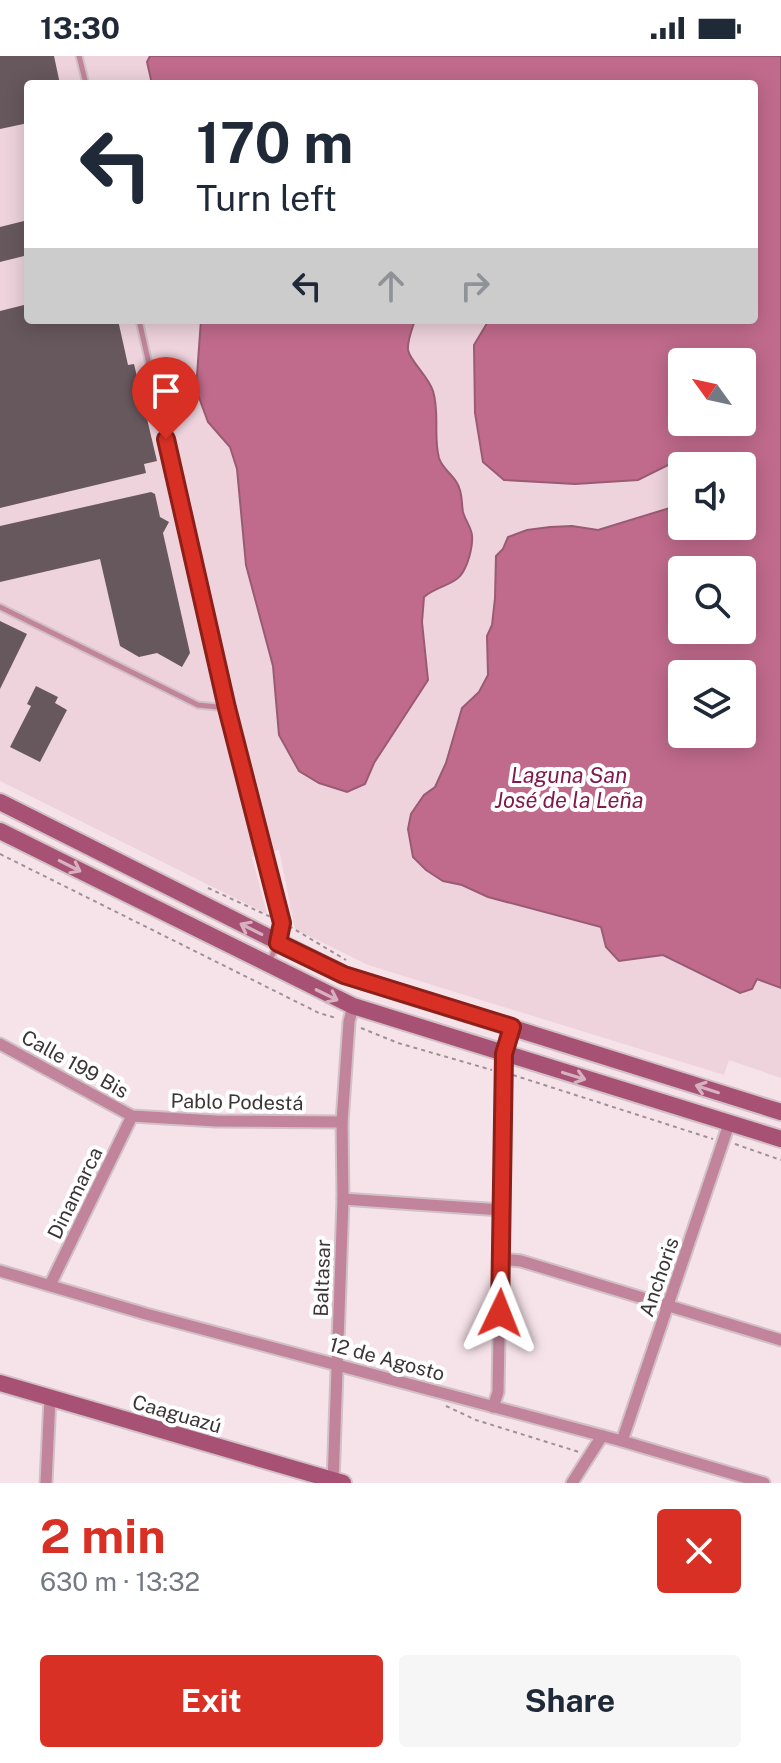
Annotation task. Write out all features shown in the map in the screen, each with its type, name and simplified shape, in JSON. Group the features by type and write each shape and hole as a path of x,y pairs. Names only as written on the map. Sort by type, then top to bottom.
{"main road":[{"path":"0,802 344,975 781,1112"},
{"path":"0,831 353,1006 781,1139"},
{"name":"Caaguazú","path":"0,1383 337,1482"}],"street":[{"name":"Baltasar","path":"337,1482 342,1122 349,1022 353,1006"},
{"path":"493,1407 498,1392 504,1054 512,1027"},
{"name":"Calle 199 Bis","path":"0,1044 132,1116"},
{"name":"Pablo Podestá","path":"132,1116 216,1121 342,1122"},
{"name":"Dinamarca","path":"50,1285 132,1116"},
{"name":"Anchoris","path":"622,1441 729,1124"},
{"path":"343,1199 501,1210"},
{"path":"502,1259 521,1261 781,1340"},
{"name":"12 de Agosto","path":"0,1271 146,1314 622,1441 764,1483"},
{"path":"46,1483 50,1398"},
{"path":"572,1483 602,1436"}],"lane":[{"path":"79,56 85,80"},
{"path":"140,324 227,708 282,923 278,943 267,965"},
{"path":"0,607 198,705 227,708"}],"path":[{"path":"440,1404 476,1420 590,1456"}],"shaded area":[{"path":"0,56 781,56 781,1078 729,1060 724,1075 368,965 295,929 279,850 252,857 267,914 0,781"}],"water":[{"name":"Laguna San José de la Leña","path":"150,56 781,56 781,988 757,979 752,989 740,993 663,955 619,961 606,947 601,927 488,897 462,885 443,881 413,857 408,829 411,814 424,795 435,787 446,763 462,708 479,692 488,675 487,636 492,625 496,556 508,537 527,530 550,527 598,530 668,509 668,540 756,540 756,452 668,452 668,465 638,480 575,484 504,480 483,462 475,413 474,345 487,324 758,324 758,80 151,80 147,62"},
{"path":"201,324 414,324 408,350 433,391 439,458 459,487 472,545 468,562 460,576 424,597 422,622 428,680 374,763 365,784 347,792 319,783 299,771 279,735 273,666 246,565 237,469 230,447 208,422 196,389"}],"building":[{"path":"0,56 54,56 59,80 24,80 24,124 0,129"},
{"path":"24,221 24,256 0,262 0,227"},
{"path":"24,305 24,324 119,324 128,365 134,364 157,461 144,464 146,473 0,508 0,311"},
{"path":"151,492 155,494 160,517 169,522 163,533 190,653 182,667 157,653 139,657 120,646 100,559 0,582 0,526"},
{"path":"0,621 27,634 0,689"},
{"path":"36,686 58,697 55,703 67,710 40,762 10,747 31,706 27,704"}],"route":[{"path":"166,439 227,708 282,923 278,943 344,975 512,1027 504,1054 500,1313"}]}
